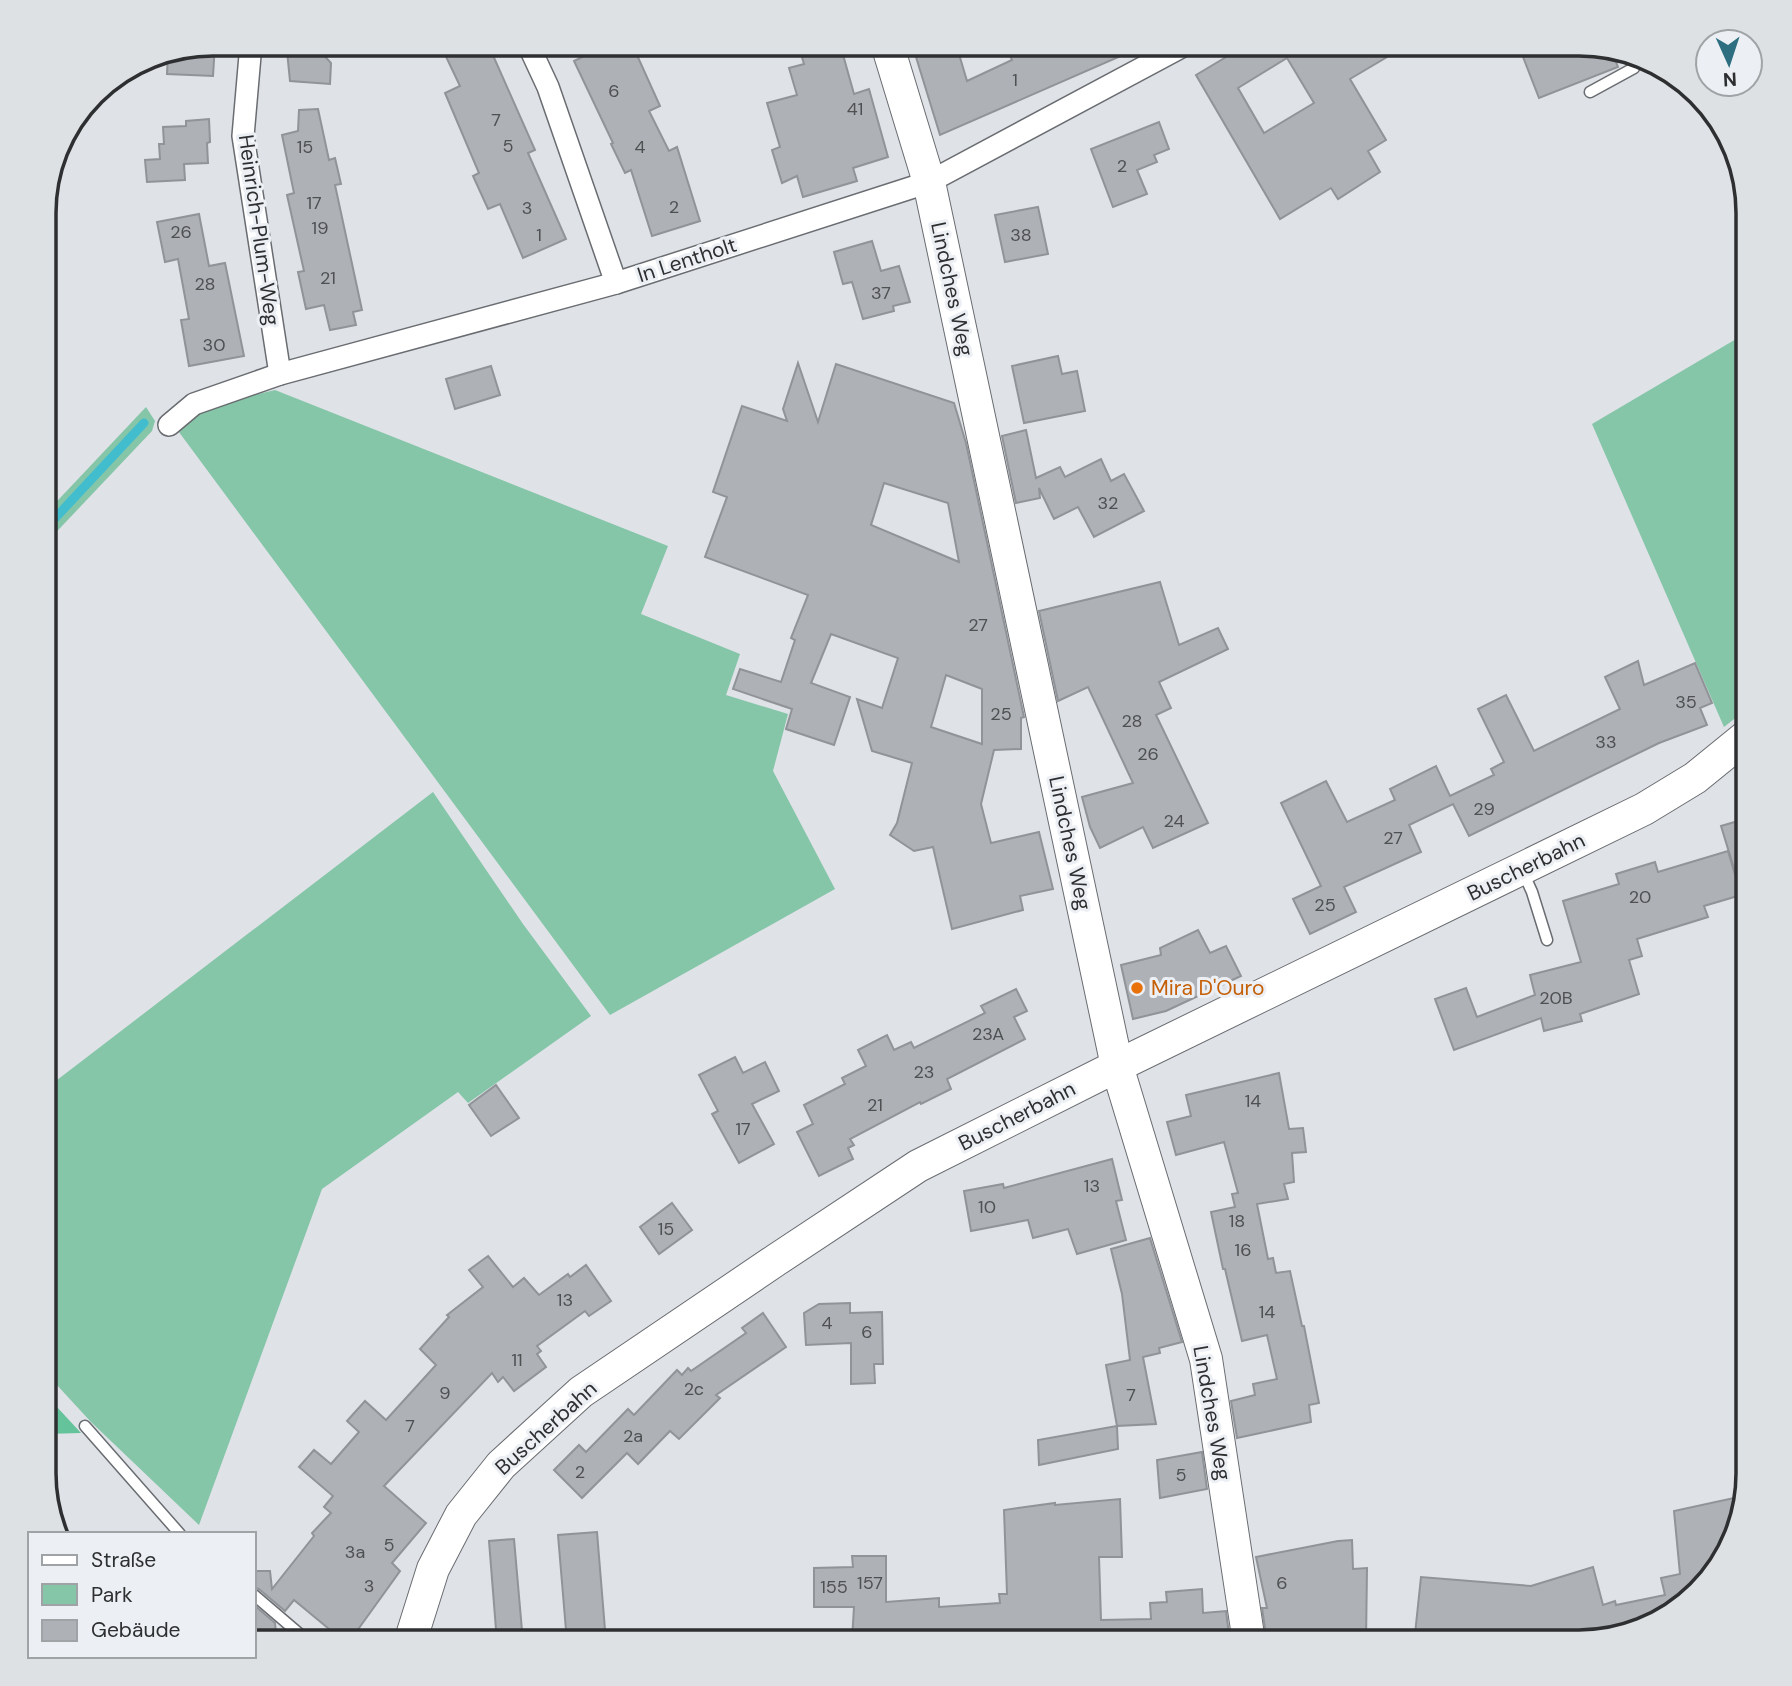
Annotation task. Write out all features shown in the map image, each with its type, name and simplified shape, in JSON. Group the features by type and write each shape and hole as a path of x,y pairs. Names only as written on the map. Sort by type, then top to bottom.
{"main road":[{"name":"Lindches Weg","path":"891,56 929,182 1117,1066 1206,1359 1248,1630"},
{"name":"Buscherbahn","path":"414,1630 433,1569 461,1515 501,1465 581,1392 918,1166 1644,809 1695,778 1736,745"}],"street":[{"name":"Heinrich-Plum-Weg","path":"250,56 243,136 280,374"},
{"path":"534,56 548,87 616,283"},
{"name":"In Lentholt","path":"169,425 194,404 280,374 616,283 929,182 1165,56"}],"lane":[{"path":"1590,92 1635,66"},
{"path":"1522,869 1532,892 1546,940"},
{"path":"85,1426 178,1532"},
{"path":"256,1597 295,1630"}],"green space":[{"path":"1736,339 1736,718 1724,727 1592,424"},
{"path":"275,390 668,546 641,614 740,654 726,695 788,714 773,771 835,889 610,1015 176,428 181,412"},
{"path":"146,407 155,421 152,431 56,532 56,502"},
{"path":"433,792 523,924 591,1016 468,1103 458,1092 322,1189 199,1525 91,1422 56,1384 56,1081"},
{"path":"56,1406 81,1433 56,1434"}],"building":[{"path":"214,56 213,76 167,74 168,63"},
{"path":"288,56 325,56 331,63 330,84 290,81"},
{"path":"446,56 493,56 535,150 528,153 566,239 523,258 500,204 488,209 473,176 479,173 445,93 460,86"},
{"path":"584,56 637,56 660,106 649,111 669,151 677,147 700,221 652,236 631,170 625,173 574,61"},
{"path":"802,56 843,56 854,94 869,89 888,157 853,168 857,181 803,197 797,176 782,183 772,150 780,147 767,103 797,95 789,68 804,64"},
{"path":"916,56 960,56 967,81 1012,60 1010,56 1121,56 940,135"},
{"path":"1228,56 1389,56 1350,79 1386,140 1368,151 1380,172 1338,199 1331,188 1280,219 1196,75","holes":["1287,58 1314,103 1264,133 1238,88"]},
{"path":"1523,56 1589,56 1615,60 1618,67 1539,98"},
{"path":"318,109 329,160 335,158 341,184 335,185 362,310 353,312 356,325 330,330 324,305 306,309 298,272 304,271 287,195 294,193 282,135 298,131 299,110"},
{"path":"209,119 208,163 184,164 185,180 147,182 145,160 160,159 159,144 164,144 163,127 186,126 186,121"},
{"path":"1159,122 1169,149 1154,155 1157,162 1137,170 1147,194 1113,207 1091,149"},
{"path":"1038,207 1048,254 1005,262 995,215"},
{"path":"199,214 209,266 225,263 244,356 189,366 181,320 189,319 178,259 165,262 157,222"},
{"path":"872,241 881,271 899,266 910,302 893,306 894,311 863,319 852,282 843,284 834,252"},
{"path":"1058,356 1062,374 1077,371 1085,411 1024,423 1012,366"},
{"path":"798,363 818,422 836,364 954,403 966,443 1024,717 1021,718 1021,749 994,750 981,804 991,843 1039,832 1053,889 1020,896 1023,910 952,929 933,847 914,851 890,835 897,823 912,763 872,751 857,699 882,708 898,658 831,634 811,683 850,697 834,745 786,729 792,709 733,689 740,669 781,682 795,640 791,638 808,595 705,557 727,497 713,492 742,406 787,421 783,409","holes":["884,483 948,503 959,562 871,525","946,675 982,689 982,744 931,727"]},
{"path":"491,366 500,395 455,409 446,379"},
{"path":"1026,430 1036,478 1060,467 1065,477 1101,459 1111,481 1124,474 1144,511 1094,537 1078,507 1054,519 1039,488 1040,498 1016,503 1002,436"},
{"path":"1160,582 1179,645 1218,628 1228,649 1159,682 1171,708 1156,715 1208,823 1153,848 1143,827 1100,848 1090,827 1082,797 1133,783 1088,687 1058,701 1039,611"},
{"path":"1638,661 1644,685 1695,663 1712,703 1700,708 1707,725 1659,743 1469,836 1453,804 1409,825 1421,852 1344,887 1356,912 1310,934 1293,899 1321,886 1281,803 1326,781 1347,822 1395,800 1390,789 1436,766 1450,796 1494,775 1491,769 1504,762 1478,709 1506,695 1534,751 1620,709 1605,677"},
{"path":"1736,822 1736,875 1721,826"},
{"path":"1728,851 1736,878 1736,896 1704,906 1708,917 1637,939 1642,956 1629,960 1639,994 1580,1014 1582,1021 1544,1031 1541,1018 1454,1050 1435,999 1466,988 1477,1017 1535,995 1530,975 1581,962 1563,901 1619,884 1616,874 1655,862 1658,872"},
{"path":"1198,930 1210,953 1226,946 1241,976 1166,1011 1133,1019 1121,965 1161,955 1160,948"},
{"path":"1016,989 1027,1011 1014,1017 1025,1039 947,1079 951,1089 921,1104 920,1102 850,1139 854,1145 848,1148 853,1159 819,1176 797,1132 813,1124 804,1105 845,1084 842,1078 866,1066 858,1050 887,1035 894,1050 911,1042 914,1048 985,1013 981,1006"},
{"path":"735,1057 743,1073 765,1062 779,1091 752,1104 774,1144 739,1163 712,1114 718,1111 699,1075"},
{"path":"1279,1073 1289,1129 1303,1128 1306,1152 1292,1153 1294,1182 1284,1184 1288,1199 1257,1204 1268,1259 1273,1258 1276,1273 1290,1271 1319,1403 1309,1405 1311,1422 1237,1438 1231,1401 1255,1395 1253,1384 1277,1379 1267,1335 1242,1341 1211,1212 1235,1207 1232,1194 1238,1193 1224,1142 1176,1155 1167,1122 1191,1116 1186,1095"},
{"path":"496,1085 519,1118 491,1136 469,1105"},
{"path":"1112,1159 1122,1200 1116,1201 1126,1240 1077,1254 1068,1229 1033,1238 1028,1220 971,1231 964,1191 1003,1184 1004,1188"},
{"path":"672,1203 692,1230 659,1254 640,1227"},
{"path":"1150,1238 1182,1342 1159,1348 1160,1353 1143,1357 1156,1424 1117,1426 1106,1365 1130,1360 1122,1294 1111,1249"},
{"path":"488,1256 513,1287 524,1278 539,1295 586,1265 611,1301 589,1316 585,1311 537,1346 541,1351 537,1354 546,1367 514,1391 503,1377 498,1382 492,1373 384,1486 426,1523 392,1563 400,1571 358,1630 331,1630 294,1600 285,1611 256,1588 256,1571 270,1571 272,1589 314,1536 312,1533 331,1513 324,1507 333,1496 299,1467 314,1450 331,1464 359,1432 347,1421 365,1401 386,1420 436,1365 420,1349 449,1317 447,1315 483,1287 469,1270"},
{"path":"850,1303 850,1313 882,1312 883,1364 874,1364 875,1383 851,1384 851,1343 806,1345 804,1313 819,1304"},
{"path":"763,1313 786,1347 716,1395 720,1398 679,1439 670,1431 638,1464 627,1453 582,1498 554,1470 579,1445 586,1452 628,1409 634,1415 677,1370 682,1375 688,1368 691,1371 746,1333 742,1328"},
{"path":"1117,1426 1118,1449 1039,1465 1038,1440"},
{"path":"1202,1452 1207,1489 1160,1498 1157,1460"},
{"path":"1734,1498 1724,1533 1709,1560 1690,1584 1648,1614 1599,1629 1415,1630 1421,1577 1531,1586 1593,1567 1603,1605 1665,1595 1661,1578 1680,1574 1674,1511"},
{"path":"1120,1499 1122,1557 1099,1557 1101,1620 1151,1619 1150,1603 1167,1602 1166,1592 1202,1589 1203,1613 1226,1611 1228,1630 853,1630 854,1607 814,1607 814,1568 853,1567 852,1556 886,1556 886,1602 939,1598 939,1607 1000,1603 999,1594 1007,1594 1004,1510"},
{"path":"597,1532 605,1630 566,1630 558,1535"},
{"path":"514,1539 522,1630 496,1630 489,1541"},
{"path":"1352,1540 1353,1569 1367,1568 1366,1630 1265,1630 1262,1608 1267,1608 1256,1557"},
{"path":"256,1607 275,1623 276,1630 256,1630"}],"waterway":[{"path":"56,517 144,423"}],"place":[{"name":"Mira D'Ouro","path":"1137,988"}]}
